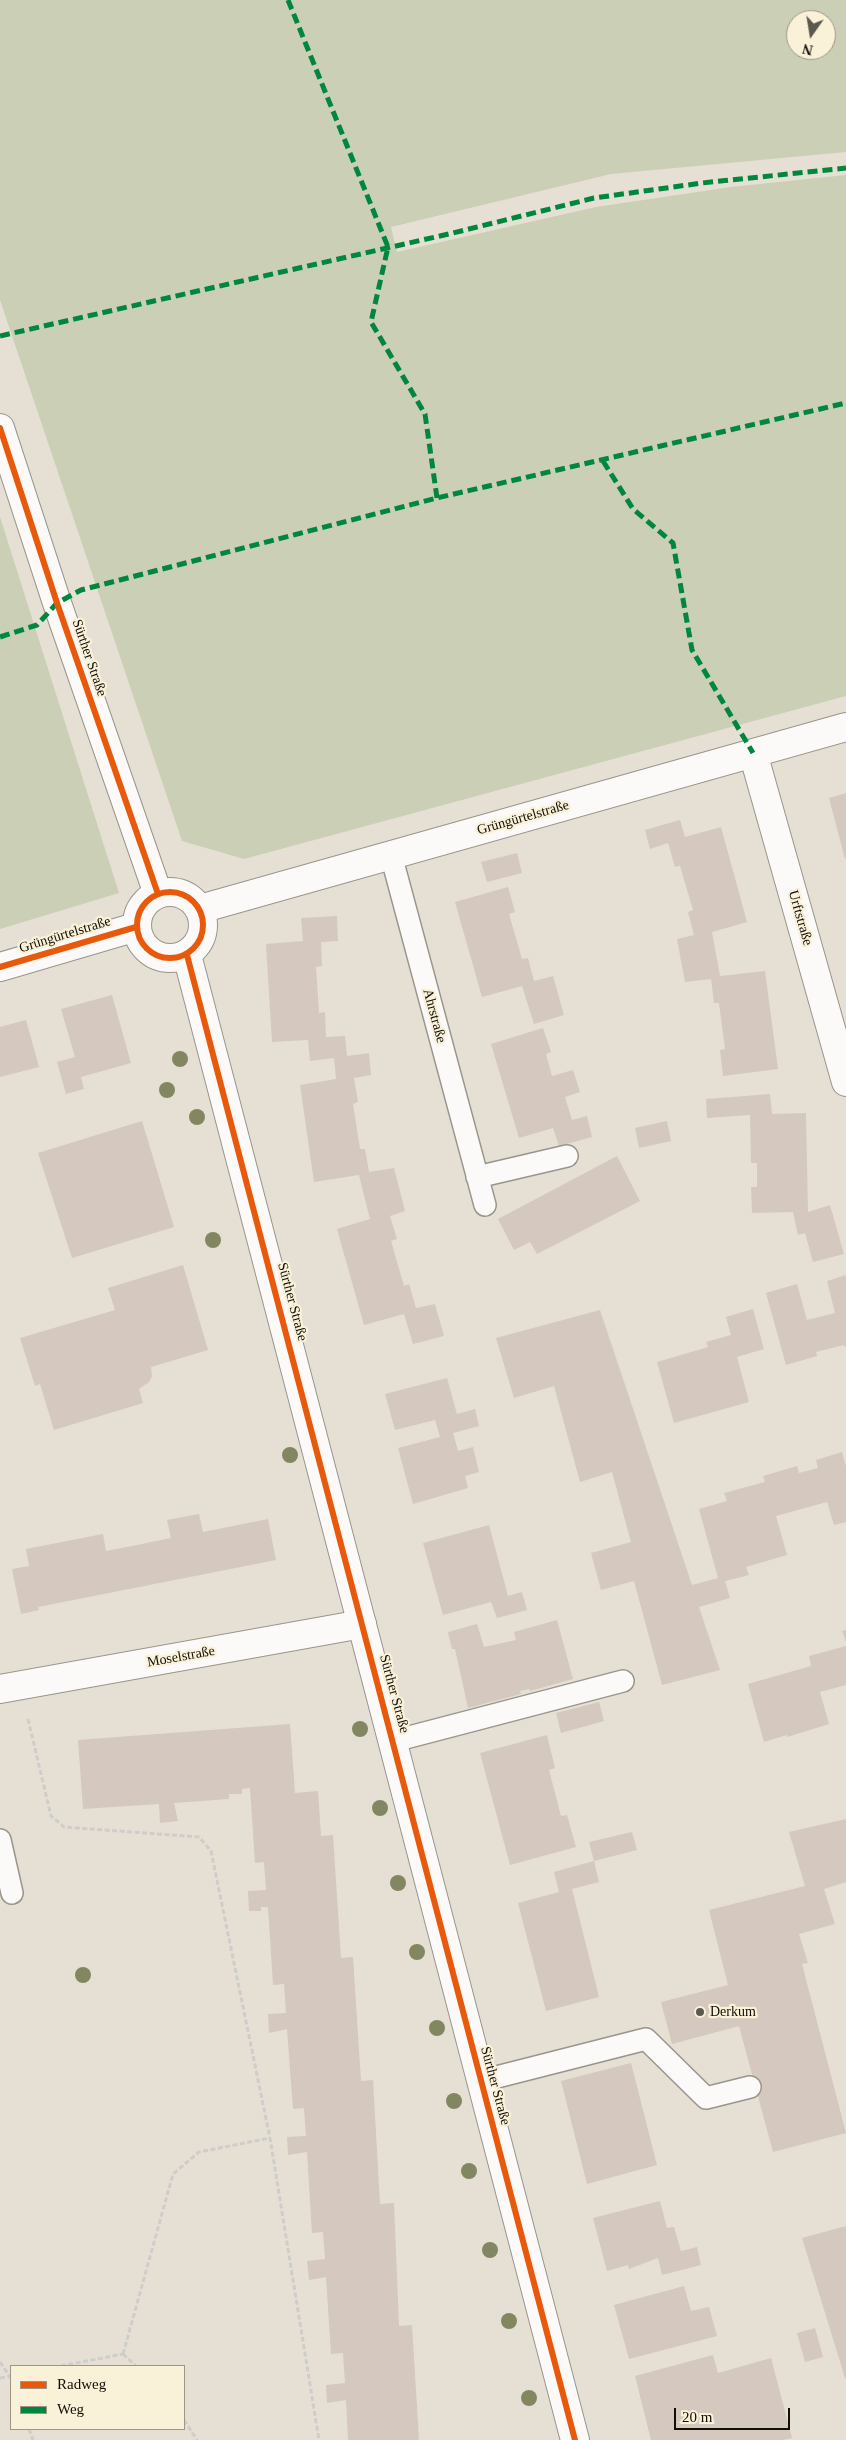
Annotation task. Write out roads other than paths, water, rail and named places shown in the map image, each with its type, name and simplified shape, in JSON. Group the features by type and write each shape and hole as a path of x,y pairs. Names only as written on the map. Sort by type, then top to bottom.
{"street":[{"name":"Sürther Straße","path":"0,428 57,603 158,894"},
{"name":"Grüngürtelstraße","path":"200,909 846,727"},
{"name":"Urftstraße","path":"753,753 846,1082"},
{"path":"182,893 193,900 200,909 204,926 199,943 187,955 170,959 154,955 142,942 136,927 139,913 146,902 158,894 182,893"},
{"name":"Grüngürtelstraße","path":"0,967 136,927"},
{"name":"Sürther Straße","path":"187,955 394,1741 575,2440"},
{"name":"Moselstraße","path":"10,1687 362,1624"}],"lane":[{"name":"Ahrstraße","path":"391,855 485,1205"},
{"path":"477,1177 567,1156"},
{"path":"394,1741 623,1681"},
{"path":"0,1840 12,1893"},
{"path":"481,2081 646,2039 706,2098 750,2087"}],"place":[{"name":"Derkum","path":"700,2012"}]}
